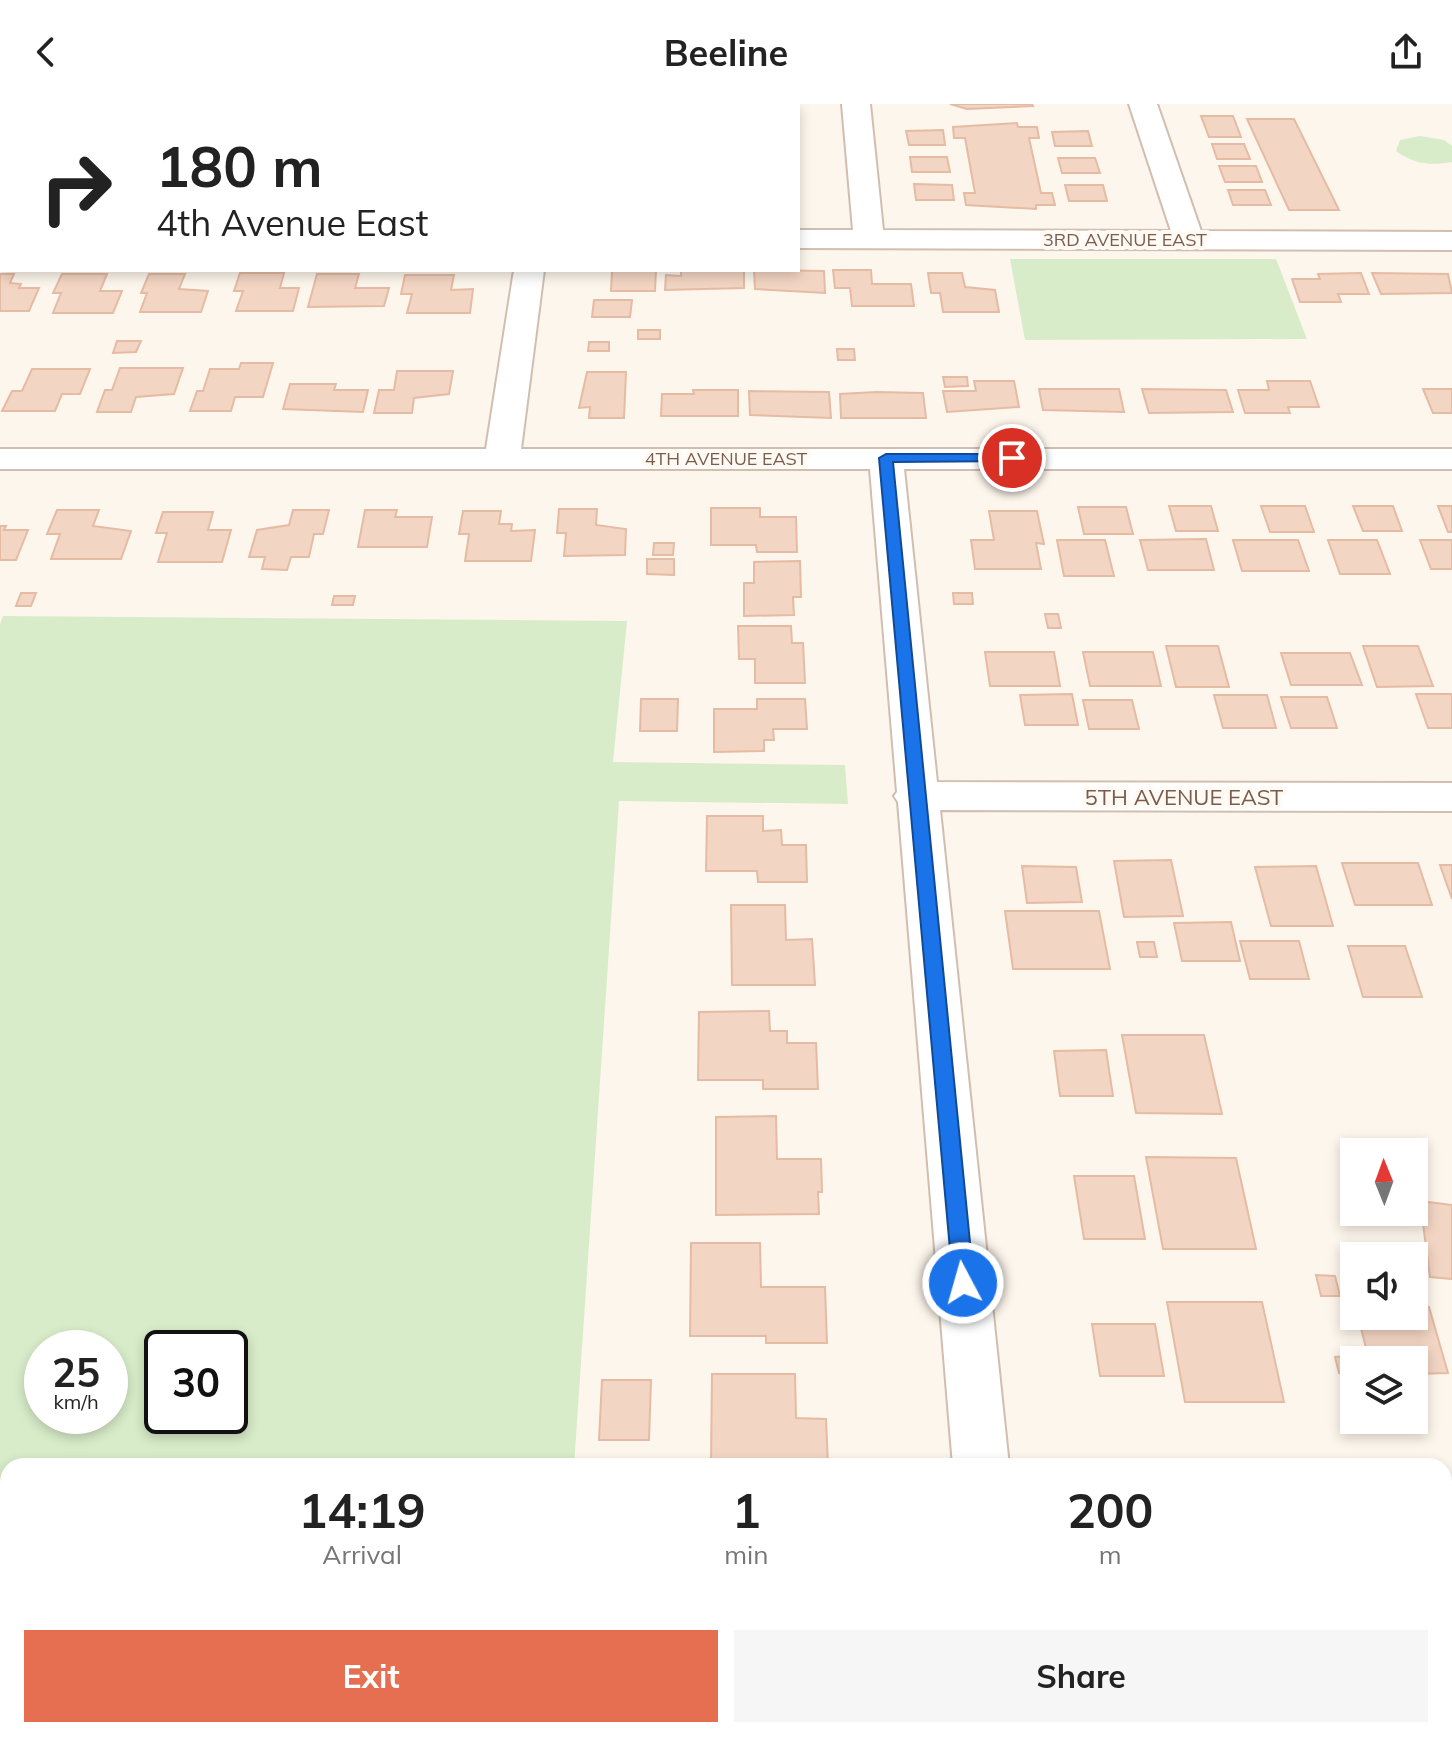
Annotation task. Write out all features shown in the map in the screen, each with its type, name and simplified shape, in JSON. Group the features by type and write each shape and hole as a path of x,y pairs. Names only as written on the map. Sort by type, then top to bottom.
{"street":[{"path":"856,104 869,239"},
{"path":"1143,104 1189,240"},
{"name":"3RD AVENUE EAST","path":"800,239 1452,241"},
{"path":"502,459 529,272"},
{"path":"886,458 915,796 980,1458"},
{"name":"4TH AVENUE EAST","path":"0,459 1452,459"},
{"name":"5TH AVENUE EAST","path":"915,796 1452,797"}],"green space":[{"path":"1420,136 1444,140 1452,146 1452,162 1422,163 1396,151 1400,140"},
{"path":"1010,259 1276,259 1307,339 1025,340"},
{"path":"3,616 627,621 613,762 845,765 848,804 619,801 575,1458 0,1458 0,624"}],"building":[{"path":"950,104 1032,104 1033,106 967,109"},
{"path":"1201,116 1233,116 1241,137 1209,137"},
{"path":"1247,119 1294,119 1339,210 1289,210"},
{"path":"1017,123 1018,127 1037,127 1039,138 1029,138 1041,193 1052,193 1055,205 1036,205 1036,209 966,205 964,193 975,193 965,138 954,138 953,127"},
{"path":"943,130 945,145 909,145 906,131"},
{"path":"1088,131 1092,146 1055,146 1052,132"},
{"path":"1212,144 1244,144 1250,159 1217,159"},
{"path":"910,157 947,157 950,172 912,172"},
{"path":"1058,158 1095,158 1100,173 1062,173"},
{"path":"1219,166 1256,166 1262,182 1225,182"},
{"path":"914,184 952,185 954,200 916,200"},
{"path":"1065,185 1103,185 1107,201 1069,201"},
{"path":"1228,190 1265,190 1271,205 1233,205"},
{"path":"833,270 871,270 872,284 911,284 914,306 852,306 850,288 835,288"},
{"path":"824,271 825,293 755,289 754,272"},
{"path":"612,272 656,272 655,291 611,291"},
{"path":"681,272 744,272 744,288 665,290 666,275 681,276"},
{"path":"240,273 284,273 280,288 299,288 293,311 236,311 243,291 234,291"},
{"path":"928,273 962,273 965,287 995,290 999,312 943,312 940,293 931,293"},
{"path":"1361,273 1369,294 1338,294 1341,302 1300,302 1292,279 1320,279 1318,274"},
{"path":"1372,273 1448,274 1452,293 1381,294"},
{"path":"0,274 14,274 10,283 21,284 19,288 39,288 29,311 0,311"},
{"path":"62,274 107,274 100,291 122,291 113,313 53,313 61,293 53,293"},
{"path":"149,274 185,274 179,289 208,291 201,312 140,312 147,293 141,293"},
{"path":"317,274 359,274 355,288 389,288 384,306 308,307"},
{"path":"405,275 454,275 451,290 473,289 470,313 407,313 412,294 401,294"},
{"path":"594,300 632,300 630,317 592,317"},
{"path":"638,330 660,330 660,339 638,339"},
{"path":"117,341 141,341 136,352 113,353"},
{"path":"589,342 609,342 609,351 588,351"},
{"path":"837,349 854,349 855,360 838,360"},
{"path":"241,363 273,363 263,397 235,397 231,411 190,411 197,391 203,391 210,369 239,369"},
{"path":"120,368 183,368 174,394 136,397 131,412 97,412 105,390 112,390"},
{"path":"32,369 90,369 80,394 62,394 55,411 2,411 12,391 22,391"},
{"path":"397,371 453,371 449,394 414,398 412,413 374,413 379,390 394,390"},
{"path":"587,372 626,372 624,418 589,418 590,407 579,408"},
{"path":"943,377 967,377 968,386 945,387"},
{"path":"974,381 1014,381 1019,407 947,412 943,391 976,391"},
{"path":"1267,381 1310,381 1319,407 1288,407 1290,413 1245,413 1238,390 1269,390"},
{"path":"290,384 336,384 334,390 368,390 363,412 283,409"},
{"path":"1039,389 1119,389 1124,412 1043,410"},
{"path":"1142,389 1226,390 1233,412 1149,413"},
{"path":"1423,389 1452,389 1452,413 1433,413"},
{"path":"693,390 738,390 738,416 661,416 662,394 694,394"},
{"path":"749,391 829,392 831,418 750,415"},
{"path":"923,393 926,418 841,418 840,394"},
{"path":"1169,506 1211,506 1218,531 1176,531"},
{"path":"1261,506 1305,506 1314,532 1270,532"},
{"path":"1353,506 1393,506 1402,531 1363,531"},
{"path":"1438,506 1452,506 1452,532 1448,532"},
{"path":"1078,507 1126,507 1133,534 1084,534"},
{"path":"711,508 760,508 760,517 796,517 797,552 757,552 756,545 711,545"},
{"path":"559,509 597,509 596,525 626,529 625,555 564,556 566,533 557,533"},
{"path":"57,510 99,510 93,526 131,531 121,559 51,559 60,534 47,534"},
{"path":"293,510 329,510 323,534 314,534 309,557 291,557 287,570 262,569 265,557 249,557 257,530 289,525"},
{"path":"365,510 397,510 395,517 432,517 427,547 358,547"},
{"path":"463,511 501,511 499,524 512,524 511,531 535,530 531,561 465,561 469,534 459,534"},
{"path":"989,511 1037,511 1044,544 1036,543 1041,569 975,569 971,540 994,540"},
{"path":"163,512 213,512 208,530 231,530 222,562 158,562 167,533 156,533"},
{"path":"0,526 6,526 4,530 28,530 16,560 0,560"},
{"path":"1206,539 1214,570 1148,570 1140,540"},
{"path":"1057,540 1105,540 1114,576 1064,576"},
{"path":"1233,540 1298,540 1309,571 1242,571"},
{"path":"1328,540 1377,540 1390,574 1340,574"},
{"path":"1420,540 1452,540 1452,569 1431,569"},
{"path":"654,543 674,543 673,555 653,555"},
{"path":"647,559 674,559 674,575 647,574"},
{"path":"800,561 801,597 793,597 794,615 744,616 744,583 754,583 754,562"},
{"path":"21,593 36,593 31,606 16,606"},
{"path":"953,593 972,593 973,604 954,604"},
{"path":"334,596 355,596 353,605 332,605"},
{"path":"1045,614 1058,614 1061,628 1048,628"},
{"path":"738,626 791,626 792,643 803,643 805,683 755,683 755,659 739,659"},
{"path":"1166,646 1218,646 1229,687 1176,687"},
{"path":"1363,646 1418,646 1433,686 1377,687"},
{"path":"985,652 1054,652 1060,686 990,686"},
{"path":"1083,652 1153,652 1161,686 1090,686"},
{"path":"1281,653 1350,653 1362,685 1291,685"},
{"path":"1072,694 1078,725 1025,725 1020,695"},
{"path":"1416,694 1452,694 1452,728 1428,728"},
{"path":"1214,695 1267,695 1276,728 1223,728"},
{"path":"1281,697 1327,697 1337,728 1291,728"},
{"path":"641,699 678,699 677,731 640,731"},
{"path":"757,699 805,699 807,729 773,729 774,740 764,740 764,751 714,752 714,709 757,709"},
{"path":"1083,700 1132,700 1139,729 1089,729"},
{"path":"707,816 763,816 763,831 781,830 782,845 806,845 807,882 758,882 757,871 706,871"},
{"path":"1171,860 1183,916 1124,917 1114,861"},
{"path":"1342,863 1418,863 1432,905 1355,905"},
{"path":"1440,865 1452,865 1452,899"},
{"path":"1022,866 1076,867 1082,902 1027,903"},
{"path":"1316,866 1333,926 1271,926 1255,867"},
{"path":"731,905 785,905 786,940 812,939 815,985 732,985"},
{"path":"1005,911 1099,911 1110,969 1013,969"},
{"path":"1231,922 1240,961 1182,961 1174,923"},
{"path":"1240,941 1299,941 1309,979 1250,979"},
{"path":"1137,942 1154,942 1157,957 1140,957"},
{"path":"1348,946 1405,946 1422,997 1363,997"},
{"path":"769,1011 770,1031 787,1031 787,1043 816,1043 818,1089 763,1089 763,1080 698,1080 699,1012"},
{"path":"1122,1035 1204,1035 1222,1114 1136,1113"},
{"path":"1106,1050 1113,1096 1060,1096 1054,1051"},
{"path":"776,1116 777,1159 821,1159 819,1214 716,1215 716,1117"},
{"path":"1146,1157 1236,1158 1256,1249 1163,1249"},
{"path":"1074,1176 1134,1176 1145,1239 1084,1239"},
{"path":"1428,1202 1452,1205 1452,1279 1430,1277 1428,1242 1425,1242 1423,1226 1428,1226"},
{"path":"691,1243 760,1243 761,1287 825,1287 827,1343 766,1343 766,1336 690,1336"},
{"path":"1316,1275 1335,1276 1340,1296 1321,1296"},
{"path":"1167,1302 1262,1302 1284,1402 1185,1402"},
{"path":"1429,1307 1448,1373 1428,1374 1428,1346 1366,1346 1362,1330 1428,1330"},
{"path":"1092,1324 1155,1324 1164,1376 1100,1376"},
{"path":"1335,1357 1340,1357 1340,1373 1339,1373"},
{"path":"712,1374 795,1374 796,1418 826,1419 828,1458 711,1458"},
{"path":"602,1380 651,1380 649,1440 599,1440"}],"route":[{"path":"963,1283 915,796 886,458 1012,458"}]}
